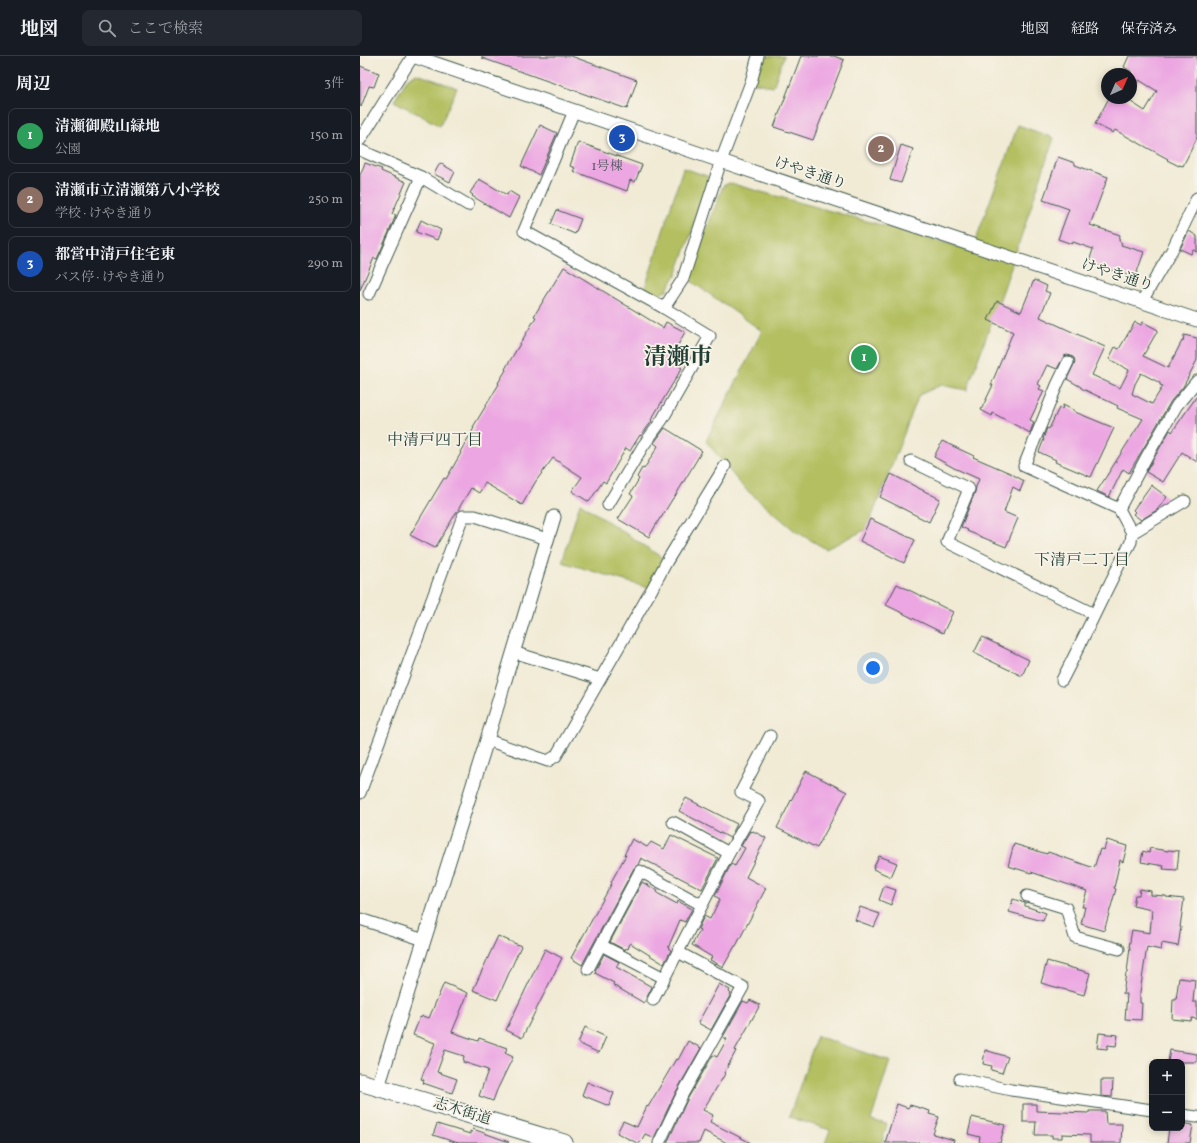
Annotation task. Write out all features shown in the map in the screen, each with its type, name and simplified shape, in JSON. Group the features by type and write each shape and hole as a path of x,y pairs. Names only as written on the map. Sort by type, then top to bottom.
{"main road":[{"name":"志木街道","path":"360,1082 564,1143"}],"street":[{"name":"けやき通り","path":"413,56 721,161 1197,320"},
{"path":"360,140 413,56"},
{"path":"664,308 683,279 721,161 751,82 758,56"},
{"path":"574,111 524,231 664,308 710,336 662,420 643,446 608,505"},
{"path":"360,150 421,177 468,204"},
{"path":"369,294 421,177"},
{"path":"1142,302 1172,250 1193,218 1197,198"},
{"path":"1062,680 1131,542 1132,534 1118,509 1024,466 1068,362"},
{"path":"1118,509 1177,405 1197,381"},
{"path":"911,461 969,489 947,542 1094,614"},
{"path":"486,740 548,761 556,756 667,561 725,466"},
{"path":"1132,534 1185,501"},
{"path":"360,793 463,516 475,516 548,539"},
{"path":"378,1087 554,517"},
{"path":"513,652 600,679"},
{"path":"653,1000 702,904 758,801 741,792 770,736"},
{"path":"673,822 729,853"},
{"path":"588,969 640,871 702,904"},
{"path":"1027,896 1066,908 1075,937 1119,949"},
{"path":"360,919 424,940"},
{"path":"601,945 664,978"},
{"path":"659,1143 682,1095 743,987 678,952"},
{"path":"960,1079 1011,1090 1149,1110"},
{"path":"1185,1115 1197,1117"}],"green space":[{"path":"760,56 784,56 773,87 752,82"},
{"path":"417,74 457,88 440,126 394,101 408,78"},
{"path":"1018,125 1054,138 1005,285 967,390 941,385 919,395 867,529 826,549 795,531 742,486 706,441 762,331 688,279 723,186 729,183 972,250"},
{"path":"683,168 707,176 710,183 676,275 666,291 658,295 645,288"},
{"path":"580,503 667,561 652,589 562,562"},
{"path":"817,1036 890,1061 871,1120 887,1124 882,1143 825,1143 830,1130 789,1117"}],"building":[{"path":"482,56 571,56 637,80 627,109 482,58"},
{"path":"801,56 834,56 844,60 813,140 774,127"},
{"path":"1129,56 1197,56 1197,138 1183,166 1179,166 1167,160 1168,159 1115,130 1113,133 1095,124 1106,104 1134,104 1145,111 1157,91 1139,80 1137,84 1137,68 1124,67"},
{"path":"360,66 379,73 374,87 369,86 361,107 360,106"},
{"path":"540,125 557,133 539,175 521,166"},
{"path":"578,142 642,165 635,182 630,180 627,191 573,171 575,168 570,166"},
{"path":"901,145 913,149 901,183 890,180"},
{"path":"1058,157 1108,177 1090,225 1120,235 1119,241 1122,243 1121,245 1144,252 1135,278 1090,263 1092,260 1090,259 1093,249 1073,242 1072,244 1058,239 1069,209 1043,200"},
{"path":"365,163 382,169 381,171 406,182 392,214 396,215 389,232 377,259 374,258 360,290 360,175"},
{"path":"440,163 455,172 450,182 434,174"},
{"path":"479,179 507,195 509,191 519,197 509,218 472,196 473,195 470,193"},
{"path":"557,210 581,219 575,234 551,224"},
{"path":"421,220 441,230 437,240 416,232"},
{"path":"1189,231 1197,236 1197,252 1193,250 1191,254 1180,249"},
{"path":"564,267 663,328 666,322 685,332 671,358 678,361 676,364 682,368 651,420 652,421 641,436 640,435 630,451 626,448 606,483 603,481 589,502 572,491 582,477 553,458 536,481 522,505 485,483 479,493 471,488 435,548 410,535 444,478 446,479 461,453 460,452 474,428 473,427 536,317 534,316"},
{"path":"1034,280 1047,286 1045,291 1050,293 1040,317 1105,347 1092,375 1120,388 1129,370 1109,359 1115,347 1119,349 1135,322 1141,325 1143,322 1158,330 1143,356 1168,368 1182,341 1183,342 1184,335 1197,338 1197,360 1183,387 1171,401 1129,473 1123,469 1109,497 1097,491 1143,419 1117,408 1118,406 1081,388 1067,379 1075,362 1074,358 1067,355 1064,356 1057,369 1047,365 1038,384 1041,386 1039,389 1044,391 1030,420 1034,422 1030,433 993,413 992,416 981,410 993,385 991,385 1013,332 988,320 997,301 1021,312","holes":["1141,373 1160,383 1160,385 1163,386 1152,404 1132,394"]},
{"path":"1197,396 1197,462 1182,452 1163,482 1146,472 1170,430 1172,432"},
{"path":"1063,405 1075,412 1114,428 1091,477 1055,462 1056,460 1039,452 1047,428 1049,429 1059,408 1062,409"},
{"path":"665,428 702,451 649,537 618,519 633,496 630,494 639,479 637,477 642,468 644,469 658,446 654,443"},
{"path":"942,441 1024,481 1020,491 1013,487 1004,512 1018,518 1006,547 967,531 968,530 961,527 979,479 934,457"},
{"path":"891,474 940,499 929,522 880,497"},
{"path":"1151,485 1167,497 1157,510 1141,520 1133,514 1135,512 1133,510"},
{"path":"870,519 915,540 904,563 860,541"},
{"path":"897,584 953,612 943,633 886,605"},
{"path":"982,637 1029,660 1022,676 974,653"},
{"path":"806,771 847,792 817,848 777,828"},
{"path":"686,798 737,824 730,838 679,811"},
{"path":"750,831 753,831 766,838 746,877 766,888 736,946 723,967 710,960 712,957 692,945 700,930 698,929 704,916 710,919 720,899 715,896 731,864 735,866 745,848 741,846"},
{"path":"671,835 718,858 702,889 641,858 638,865 634,868 582,965 571,958 612,883 611,882 626,855 624,855 632,839 647,847 651,842 664,849"},
{"path":"1107,840 1127,846 1123,862 1120,860 1114,888 1116,889 1104,931 1081,924 1085,907 1082,907 1087,891 1031,872 1008,866 1014,844 1047,854 1048,852 1094,868 1100,849 1104,850"},
{"path":"1150,848 1179,851 1177,870 1163,869 1164,866 1141,862 1143,851 1149,853"},
{"path":"879,856 897,863 891,877 873,869"},
{"path":"642,882 658,891 657,893 677,904 678,901 692,909 685,922 680,920 668,948 671,950 664,964 630,943 628,949 626,948 625,950 610,942"},
{"path":"884,886 896,890 891,905 879,900"},
{"path":"1140,889 1151,891 1151,895 1184,899 1178,946 1162,943 1161,950 1147,947 1140,992 1140,1003 1142,1003 1141,1020 1125,1019 1127,994 1123,994 1132,930 1150,933 1152,910 1133,906 1135,895 1139,895"},
{"path":"1013,899 1025,903 1025,906 1046,913 1043,921 1009,912"},
{"path":"860,907 880,914 874,927 855,920"},
{"path":"498,936 521,946 497,1000 473,990"},
{"path":"545,949 562,958 522,1038 506,1030"},
{"path":"604,954 619,962 616,967 652,987 644,1003 613,985 614,983 595,973"},
{"path":"1047,961 1090,973 1084,995 1041,983"},
{"path":"1179,978 1195,980 1193,1002 1197,1002 1197,1019 1192,1018 1191,1021 1172,1019 1173,1000 1176,1000"},
{"path":"444,983 468,993 452,1032 478,1041 479,1038 507,1048 505,1053 513,1057 493,1101 479,1096 488,1070 463,1062 464,1056 445,1050 437,1072 457,1079 452,1093 423,1083 424,1080 421,1079 435,1043 413,1035 420,1017 421,1018 422,1016 429,1018"},
{"path":"719,984 730,990 729,992 731,994 711,1030 698,1023"},
{"path":"750,1000 760,1005 735,1050 736,1051 724,1073 725,1074 703,1110 713,1115 710,1122 751,1143 727,1143 704,1131 699,1143 667,1143 688,1098 713,1055 717,1057 727,1039 723,1037 743,1001 748,1003"},
{"path":"585,1027 606,1037 599,1053 578,1043"},
{"path":"1099,1033 1118,1035 1116,1046 1108,1045 1107,1049 1097,1048"},
{"path":"688,1041 701,1048 676,1092 654,1138 645,1134 640,1143 637,1143 617,1133 623,1121 637,1127 647,1106 648,1107 676,1059 678,1060"},
{"path":"985,1050 1008,1057 1002,1073 991,1070 992,1066 983,1064"},
{"path":"1170,1050 1197,1054 1197,1062 1185,1062 1185,1059 1168,1059"},
{"path":"1101,1080 1113,1080 1112,1097 1101,1096"},
{"path":"587,1082 614,1093 609,1106 582,1095"},
{"path":"897,1104 908,1108 910,1105 930,1111 929,1114 939,1117 933,1134 954,1140 953,1143 885,1143"},
{"path":"1023,1104 1036,1104 1036,1111 1089,1113 1089,1111 1105,1111 1106,1124 1122,1124 1121,1143 1090,1143 1090,1135 1062,1134 1062,1138 1052,1138 1052,1135 1035,1135 1036,1122 1023,1122"},
{"path":"972,1117 1005,1125 1000,1143 979,1143 980,1137 968,1134"},
{"path":"437,1124 470,1134 470,1131 472,1132 473,1129 509,1142 458,1143 433,1135"},
{"path":"1185,1124 1193,1125 1190,1143 1167,1143 1169,1131 1185,1131"}],"place":[{"name":"都営中清戸住宅東","path":"622,138"},
{"name":"清瀬市立清瀬第八小学校","path":"881,149"},
{"name":"清瀬御殿山緑地","path":"864,358"}],"district":[{"name":"清瀬市","path":"678,358"},
{"name":"中清戸四丁目","path":"435,441"},
{"name":"下清戸二丁目","path":"1082,561"}]}
